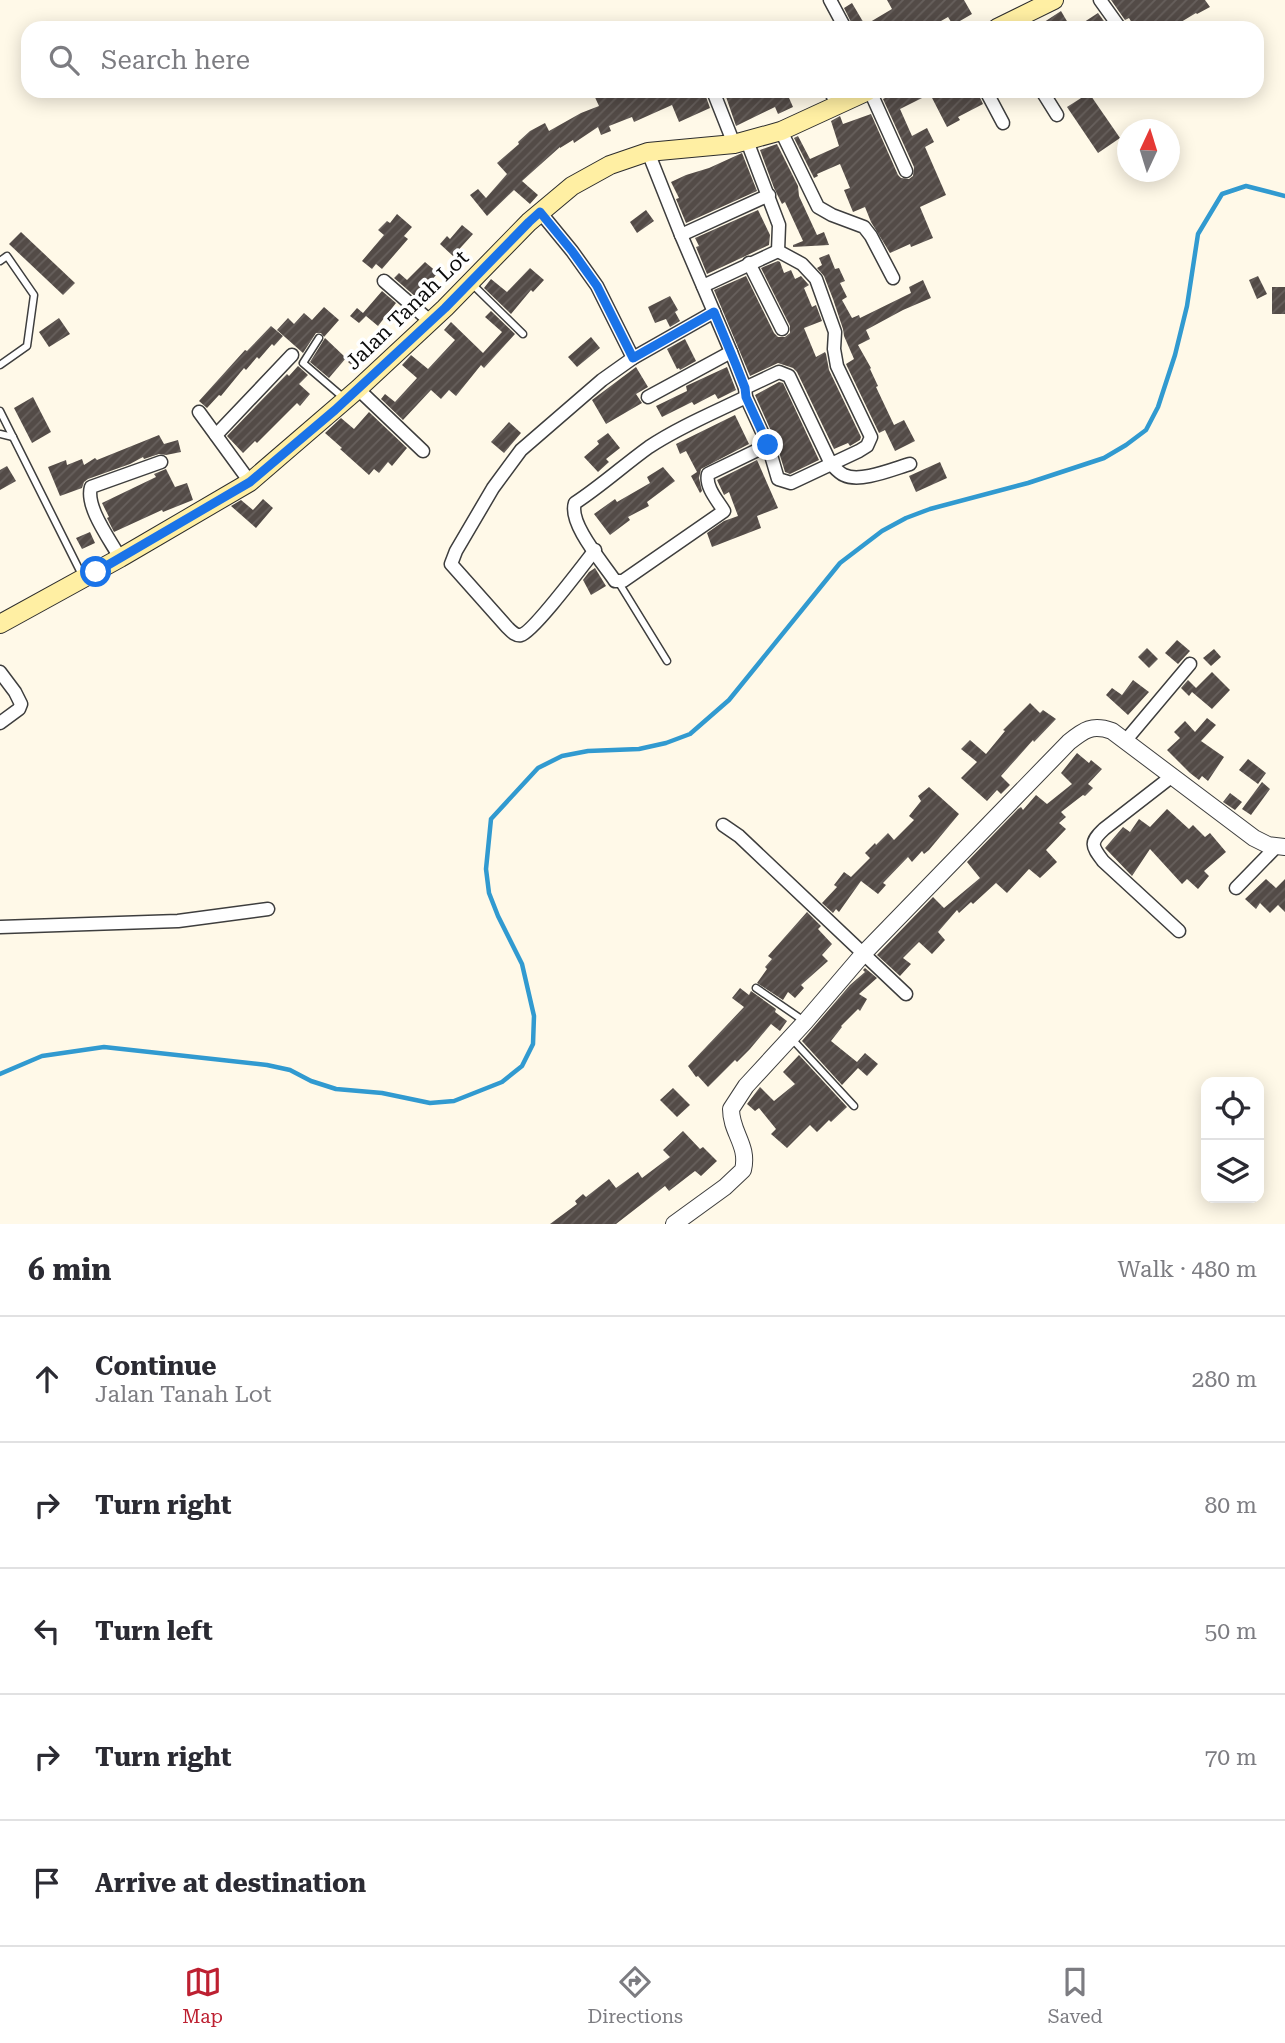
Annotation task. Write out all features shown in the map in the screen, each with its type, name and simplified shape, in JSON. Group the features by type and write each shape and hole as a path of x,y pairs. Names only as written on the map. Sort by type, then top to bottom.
{"main road":[{"path":"1014,21 1054,0"},
{"name":"Jalan Tanah Lot","path":"0,624 250,482 352,395 540,212 572,186 610,165 648,152 741,142 781,131 834,98"}],"street":[{"path":"830,0 841,21"},
{"path":"1100,0 1115,21"},
{"path":"717,98 769,195 779,225 778,251"},
{"path":"872,98 906,171"},
{"path":"990,98 1003,123"},
{"path":"1046,98 1057,115"},
{"path":"781,131 818,207 864,227 893,278"},
{"path":"648,152 732,352 745,393 768,445 778,479 791,483 867,446 871,437 837,366 835,332 816,279 802,264 778,251"},
{"path":"681,235 769,195"},
{"path":"540,212 597,286 633,358"},
{"path":"703,286 778,251"},
{"path":"749,263 782,329"},
{"path":"384,281 431,321"},
{"path":"595,550 543,614 525,633 519,635 507,627 450,564 493,488 521,450 601,380 633,358 714,312"},
{"path":"648,397 732,352"},
{"path":"215,435 292,355"},
{"path":"768,445 708,474 710,489 724,511 619,583 580,530 573,511 575,503 650,447 779,372 789,376 831,464 842,475 866,477 910,464"},
{"path":"352,395 423,451"},
{"path":"199,412 250,482"},
{"path":"120,558 96,514 89,490 161,462"},
{"path":"1126,740 1190,664"},
{"path":"0,672 21,704 19,709 0,723"},
{"path":"674,1224 725,1187 743,1170 744,1150 732,1121 731,1109 746,1086 864,953 1069,742 1086,730 1095,727 1112,731 1254,838 1280,847"},
{"path":"1171,777 1104,829 1093,842 1103,861 1179,931"},
{"path":"723,825 739,836 905,995"},
{"path":"1236,888 1280,847"},
{"path":"0,928 178,921 268,909"}],"lane":[{"path":"0,261 7,256 34,295 27,346 0,365"},
{"path":"470,283 523,334"},
{"path":"319,338 303,363 352,395"},
{"path":"0,411 83,578"},
{"path":"0,434 13,437"},
{"path":"619,583 667,661"},
{"path":"756,988 805,1022"},
{"path":"790,1038 854,1106"}],"building":[{"path":"887,0 964,0 972,14 960,21 950,21 948,17 941,21 872,21 892,9"},
{"path":"1111,0 1205,0 1210,7 1183,21 1125,20"},
{"path":"852,3 863,21 850,21 844,8"},
{"path":"1061,11 1067,21 1046,21"},
{"path":"1098,13 1104,21 1086,21"},
{"path":"595,98 706,98 710,108 679,122 672,105 634,122 632,117 609,126 611,131 601,135 598,127 574,143 573,140 560,147 522,181 538,195 530,204 514,190 487,216 470,195 478,189 486,198 507,174 497,163 519,144 518,142 545,123 549,131 599,106"},
{"path":"726,98 789,98 793,107 778,114 775,107 736,126"},
{"path":"922,98 900,109 912,136 927,128 934,142 925,147 946,195 920,207 933,238 890,253 865,207 853,212 844,190 850,188 840,164 814,178 794,138 798,136 810,159 839,146 831,121 840,116 843,124 871,114 898,175 909,179 913,176 914,167 883,99"},
{"path":"932,98 980,98 983,104 958,117 960,120 947,127"},
{"path":"1081,98 1092,98 1117,134 1117,140 1098,153 1067,107"},
{"path":"777,144 798,186 799,196 817,235 824,232 829,245 793,247 803,241 785,202 782,204 774,188 760,150"},
{"path":"742,153 757,191 686,223 671,182"},
{"path":"646,210 654,221 637,233 630,222"},
{"path":"758,210 770,235 769,245 707,274 695,238"},
{"path":"397,214 412,227 404,236 408,239 382,269 376,264 372,269 362,261 384,235 378,230 387,221 390,223"},
{"path":"462,225 473,234 453,256 440,244 447,236 450,239"},
{"path":"21,232 75,283 63,295 9,244"},
{"path":"829,254 835,269 839,268 845,281 840,283 847,297 842,300 852,318 859,315 860,318 911,293 909,287 923,280 931,298 866,330 870,339 858,345 871,368 878,386 876,387 894,425 904,420 915,441 895,451 885,430 879,433 846,364 854,359 824,276 817,268 822,265 819,258"},
{"path":"778,261 784,273 791,270 795,279 801,276 809,285 804,288 812,307 816,305 822,321 804,328 816,357 825,352 829,370 861,437 850,446 848,443 834,449 793,368 778,363 750,376 714,290 746,276 774,333 778,337 785,337 790,333 790,326 761,268"},
{"path":"425,262 438,273 426,286 434,293 424,304 394,278 399,273 407,280"},
{"path":"530,268 544,280 533,292 531,290 511,314 484,288 491,279 507,292"},
{"path":"1258,276 1267,294 1257,299 1249,280"},
{"path":"1272,287 1285,287 1285,314 1272,314"},
{"path":"382,291 396,303 378,326 366,316 359,323 350,316 357,308 363,313"},
{"path":"670,296 678,310 675,312 680,321 670,327 666,319 655,323 648,307"},
{"path":"324,307 339,320 324,337 321,333 316,333 303,353 277,330 288,318 294,324 304,313 312,320"},
{"path":"491,311 515,334 484,368 481,365 456,396 449,390 441,399 431,390 403,420 381,399 385,394 395,402 417,378 402,365 411,355 428,369 455,340 444,330 451,322 483,353 502,332 485,317"},
{"path":"59,318 70,334 49,347 39,332"},
{"path":"271,326 283,336 259,359 257,357 246,370 244,368 221,396 207,408 199,401 245,350"},
{"path":"591,337 600,348 577,367 568,357"},
{"path":"325,338 346,358 329,378 310,362"},
{"path":"685,339 696,361 680,370 667,349"},
{"path":"363,344 372,352 357,370 348,362"},
{"path":"298,366 308,375 299,384 310,394 300,406 297,403 257,443 255,441 243,453 227,436"},
{"path":"636,367 648,387 636,394 642,403 606,424 592,400"},
{"path":"727,367 736,390 718,399 715,394 694,405 692,402 662,417 656,406 687,391 686,386"},
{"path":"779,382 783,383 819,460 790,474 785,472 776,442 755,395"},
{"path":"33,397 51,432 32,443 14,408"},
{"path":"369,412 407,448 392,466 388,462 379,473 374,469 369,475 325,433 341,418 354,429"},
{"path":"735,415 749,444 701,469 700,493 691,476 697,472 686,451 680,454 676,444"},
{"path":"509,422 521,433 504,453 491,442"},
{"path":"608,433 620,448 606,459 609,462 598,472 584,457 599,444 597,441"},
{"path":"159,435 164,444 178,440 181,452 159,454 144,459 143,457 88,479 82,488 60,496 48,467 66,460 67,465 82,459 84,465 95,458 97,460"},
{"path":"757,460 778,508 757,516 761,528 712,547 707,533 724,521 738,516 729,492 724,495 717,480"},
{"path":"940,462 947,478 916,492 909,476"},
{"path":"7,466 16,481 0,490 0,470"},
{"path":"663,467 675,481 647,502 649,506 628,517 630,520 610,535 594,514 615,499 617,502 650,483 647,477"},
{"path":"166,469 175,487 187,483 193,500 163,512 162,510 114,532 102,503 156,477 154,474"},
{"path":"263,499 273,508 256,528 231,506 241,500 253,510"},
{"path":"90,532 95,543 82,549 76,538"},
{"path":"595,568 606,586 591,595 583,580"},
{"path":"1177,640 1190,651 1178,664 1165,653"},
{"path":"1147,648 1158,659 1149,668 1138,657"},
{"path":"1214,649 1221,657 1211,666 1203,658"},
{"path":"1212,672 1230,690 1212,709 1192,692 1189,696 1181,688 1188,680 1196,688"},
{"path":"1133,680 1149,692 1128,715 1106,695 1112,688 1122,695"},
{"path":"1030,703 1040,713 1043,710 1056,719 1001,776 1010,785 1001,794 997,790 987,801 961,778 977,762 961,749 970,740 986,754 1005,731 1003,730"},
{"path":"1207,718 1216,725 1201,741 1224,757 1208,781 1202,776 1199,780 1167,750 1180,738 1174,732 1185,721 1195,732"},
{"path":"1077,753 1102,769 1088,784 1093,788 1061,812 1066,817 1059,823 1066,829 1046,850 1057,862 1040,878 1029,869 1007,893 996,883 973,904 971,902 959,913 957,910 938,932 945,940 932,954 919,942 903,958 911,964 900,976 877,955 933,897 944,908 980,878 967,862 1018,809 1021,807 1023,810 1036,795 1047,804 1072,784 1061,773"},
{"path":"1248,759 1266,773 1258,784 1239,770"},
{"path":"1262,782 1270,789 1251,815 1242,809"},
{"path":"929,787 959,814 929,850 924,854 922,851 912,862 908,857 883,883 886,885 878,894 861,881 839,912 836,909 833,913 822,903 837,887 834,885 844,872 851,877 870,858 865,853 875,843 876,845 888,833 894,840 914,820 909,816 921,801 918,796"},
{"path":"1230,793 1242,802 1235,810 1223,802"},
{"path":"1167,809 1189,829 1193,825 1205,837 1210,833 1226,852 1204,871 1209,876 1198,889 1187,879 1182,884 1150,849 1132,876 1105,848 1123,827 1130,832 1139,819 1150,827"},
{"path":"1266,879 1276,888 1285,879 1285,912 1278,905 1270,913 1260,903 1256,909 1245,899"},
{"path":"807,912 821,926 818,929 832,944 822,955 828,961 801,985 804,988 795,998 788,992 783,1000 757,983 772,959 768,956"},
{"path":"865,968 877,978 859,994 867,999 860,1011 858,1009 841,1026 831,1041 857,1062 865,1053 878,1064 867,1076 858,1068 842,1085 802,1041 850,985 865,972"},
{"path":"740,988 749,995 751,991 776,1009 775,1012 787,1021 780,1031 771,1024 737,1062 735,1060 708,1087 688,1066 744,1007 732,998"},
{"path":"799,1055 847,1107 817,1132 810,1125 787,1148 771,1134 776,1129 759,1108 755,1111 747,1104 760,1087 774,1101 795,1084 783,1072"},
{"path":"673,1088 690,1105 677,1117 660,1100"},
{"path":"683,1131 700,1149 703,1147 717,1161 701,1176 695,1171 669,1191 665,1186 616,1224 550,1224 577,1204 575,1201 583,1194 586,1197 609,1179 616,1188 638,1172 642,1178 670,1157 663,1150"}],"waterway":[{"path":"0,1074 42,1056 104,1047 267,1065 290,1070 311,1081 336,1089 382,1093 430,1103 454,1101 502,1082 522,1066 533,1044 534,1016 522,964 489,893 486,869 491,819 538,768 562,756 588,751 639,749 690,734 729,700 840,563 882,531 930,509 1028,483 1104,458 1146,430 1158,407 1175,355 1187,306 1198,234 1222,194 1246,186 1285,196"}],"route":[{"path":"96,572 250,482 335,410 445,308 540,212 597,286 633,358 714,312 745,388 746,397 768,445"}]}
